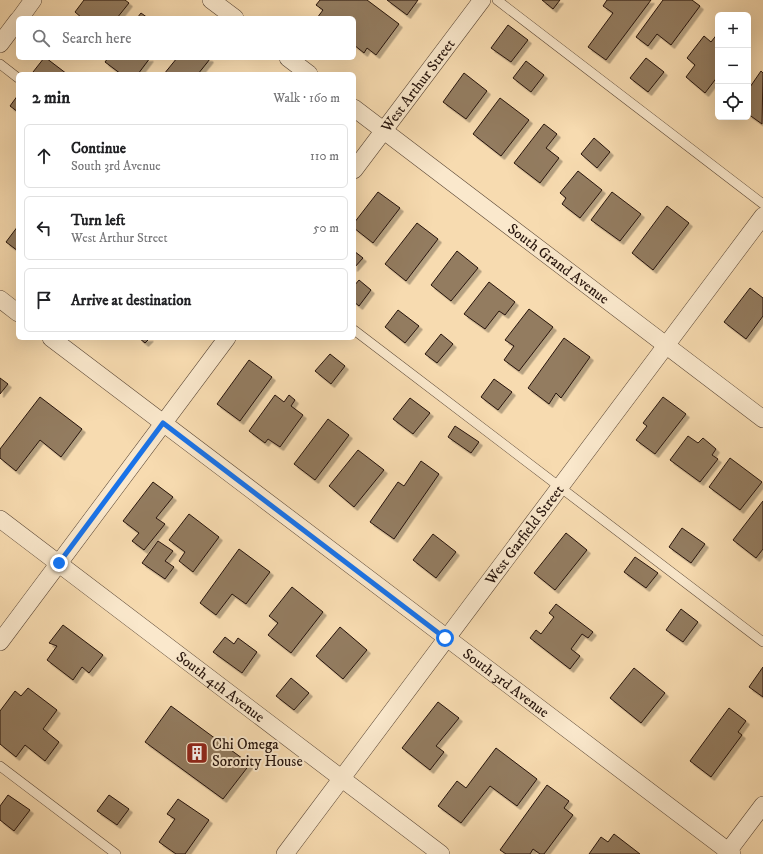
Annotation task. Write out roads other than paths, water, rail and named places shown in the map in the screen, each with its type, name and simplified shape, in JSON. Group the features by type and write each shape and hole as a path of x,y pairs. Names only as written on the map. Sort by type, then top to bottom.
{"street":[{"path":"21,16 33,0"},
{"path":"211,0 232,16"},
{"name":"West Arthur Street","path":"356,167 482,0"},
{"path":"0,44 16,23"},
{"path":"291,60 306,72"},
{"name":"South Grand Avenue","path":"356,109 763,419"},
{"name":"West Garfield Street","path":"284,854 763,216"},
{"path":"0,299 16,311"},
{"name":"South 3rd Avenue","path":"54,340 729,853"},
{"path":"0,642 225,340"},
{"name":"South 4th Avenue","path":"0,519 441,854"},
{"path":"729,853 763,805"}],"lane":[{"path":"497,0 763,204"},
{"path":"0,64 16,76"},
{"path":"356,332 763,642"},
{"path":"0,766 116,854"}],"place":[{"name":"Chi Omega Sorority House","path":"197,753"}]}
